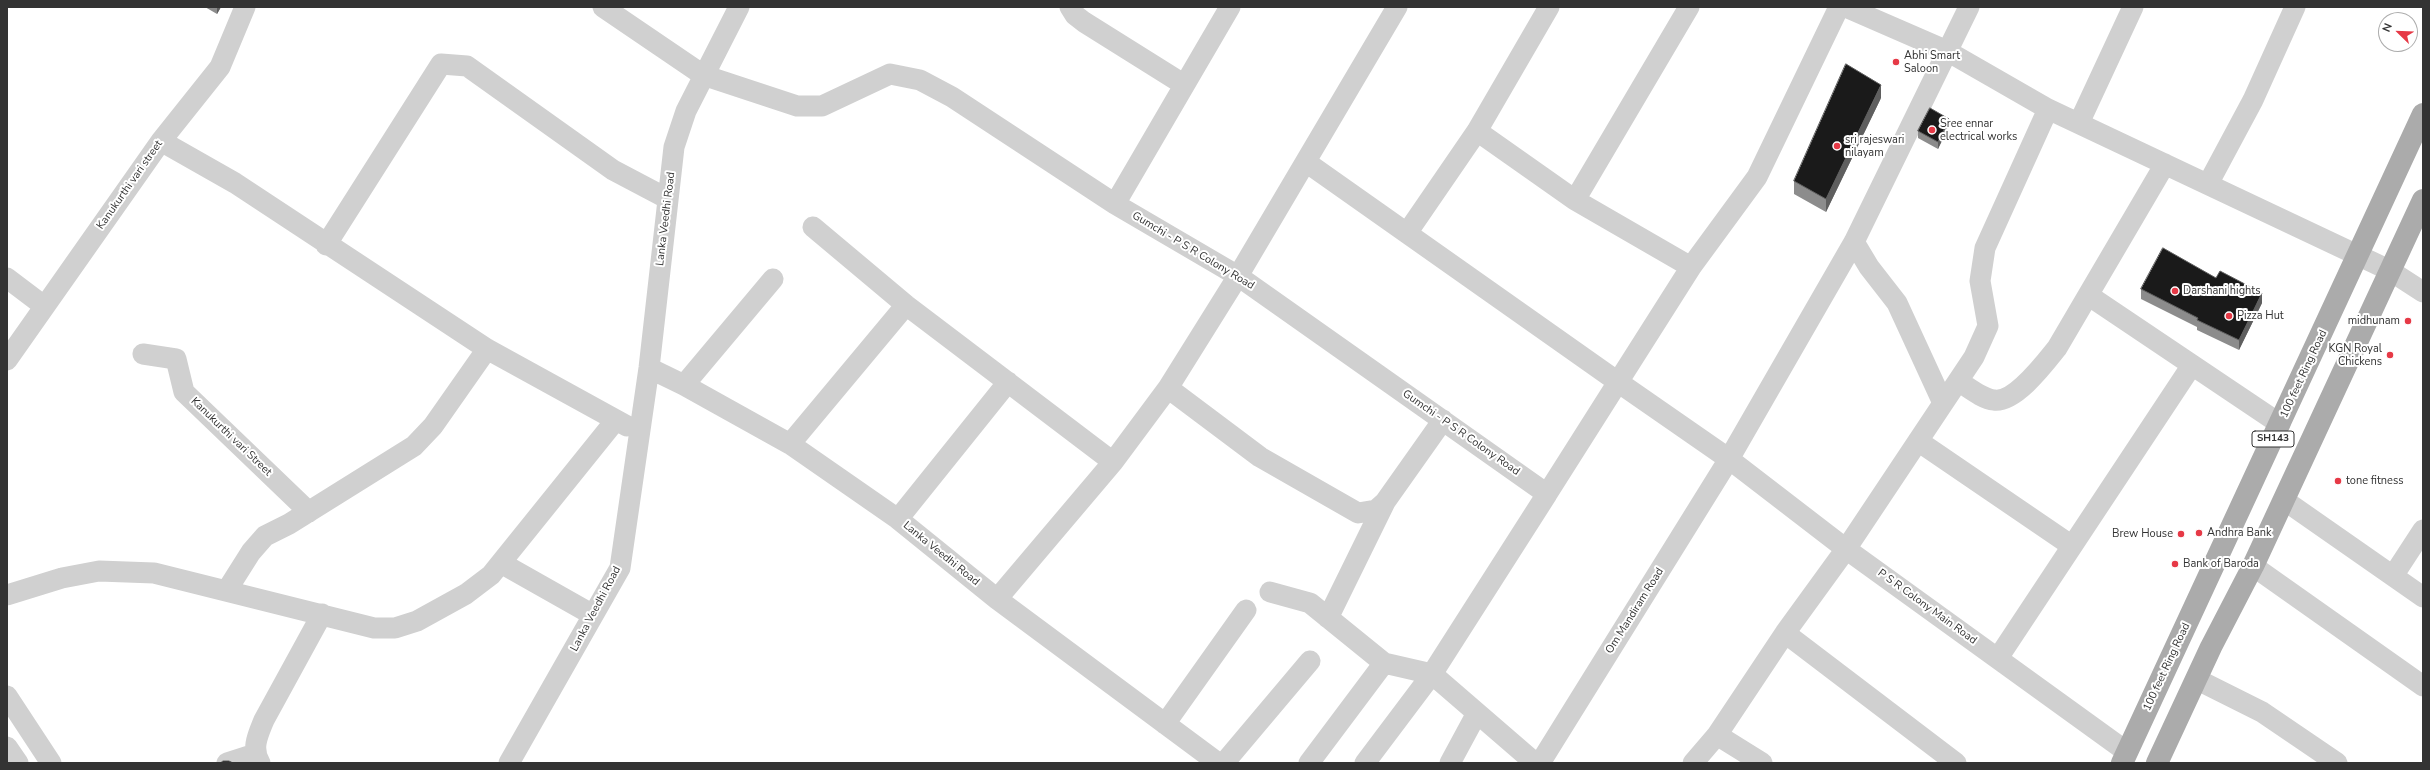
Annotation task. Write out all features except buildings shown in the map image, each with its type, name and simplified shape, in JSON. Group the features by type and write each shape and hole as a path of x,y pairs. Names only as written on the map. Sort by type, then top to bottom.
{"main road":[{"name":"100 feet Ring Road","path":"2124,758 2359,256 2423,114"},
{"name":"SH143","path":"2157,763 2196,679 2253,566 2389,270 2423,200"}],"street":[{"name":"Kanukurthi vari street","path":"7,360 161,141 220,67 245,7"},
{"name":"Gumchi - P S R Colony Road","path":"603,7 703,75 797,106 822,106 890,74 920,80 952,97 1115,204 1238,276 1547,494"},
{"name":"Lanka Veedhi Road","path":"510,763 620,568 638,431 649,368 674,147 686,111 739,7"},
{"path":"1070,7 1075,15 1084,22 1183,84"},
{"path":"1115,204 1183,84 1230,7"},
{"path":"997,599 1113,462 1168,388 1238,276 1397,7"},
{"path":"1407,233 1477,131 1549,7"},
{"path":"1575,200 1689,7"},
{"path":"1365,763 1432,674 1691,267 1757,177 1839,7"},
{"path":"1846,7 1947,51 2048,108 2389,270 2423,292"},
{"name":"Om Mandiram Road","path":"1540,763 1729,459 1854,242 1968,7"},
{"path":"2079,123 2133,7"},
{"path":"2208,184 2253,100 2295,7"},
{"path":"326,245 441,64 467,66 613,170 668,199"},
{"path":"1693,763 1717,735 1785,633 1846,549 1974,357 1988,326 1980,281 1985,248 2048,108"},
{"path":"1477,131 1575,200 1691,267"},
{"path":"161,141 235,183 326,245 487,349 615,421 638,431"},
{"path":"1306,162 1729,459"},
{"path":"1958,381 1993,400 2001,400 2012,394 2040,369 2057,348 2165,164"},
{"path":"813,227 906,305 1113,462"},
{"path":"1854,242 1869,267 1897,303 1944,403"},
{"path":"7,278 44,306"},
{"path":"684,385 773,279"},
{"path":"2088,295 2280,424"},
{"path":"790,444 906,305"},
{"path":"227,590 251,552 265,536 309,512 414,446 433,426 487,349"},
{"name":"Kanukurthi vari Street","path":"143,354 176,359 184,392 309,512"},
{"path":"1998,658 2192,365"},
{"name":"Lanka Veedhi Road","path":"649,368 684,385 790,444 898,519 997,599 1218,763"},
{"path":"898,519 1008,382"},
{"path":"1168,388 1260,457 1351,510 1367,513 1376,510 1385,502"},
{"path":"1328,618 1385,502 1443,420"},
{"path":"7,595 62,578 99,572 154,572 374,628 395,628 417,621 466,594 491,575 615,421"},
{"path":"1918,441 2072,546"},
{"name":"P S R Colony Main Road","path":"1729,459 1846,549 1998,658 2124,758"},
{"path":"2284,500 2423,597"},
{"path":"2393,576 2423,530"},
{"path":"501,563 593,615"},
{"path":"2253,566 2423,686"},
{"path":"1270,592 1310,603 1384,663 1432,674 1535,763"},
{"path":"1165,724 1246,610"},
{"path":"227,763 258,758 257,737 264,720 322,614"},
{"path":"1785,633 1956,763"},
{"path":"1224,763 1310,661"},
{"path":"1309,763 1384,663"},
{"path":"2196,679 2262,712 2337,763"},
{"path":"7,696 50,763"},
{"path":"1450,763 1477,713"},
{"path":"1717,735 1762,763"},
{"path":"7,747 18,763"}],"place":[{"name":"Abhi Smart Saloon","path":"1896,62"},
{"name":"Sree ennar electrical works","path":"1932,130"},
{"name":"sri rajeswari nilayam","path":"1837,146"},
{"name":"Darshani hights","path":"2175,291"},
{"name":"Pizza Hut","path":"2229,316"},
{"name":"midhunam","path":"2408,321"},
{"name":"KGN Royal Chickens","path":"2390,355"},
{"name":"tone fitness","path":"2338,481"},
{"name":"Andhra Bank","path":"2199,533"},
{"name":"Brew House","path":"2181,534"},
{"name":"Bank of Baroda","path":"2175,564"}]}
